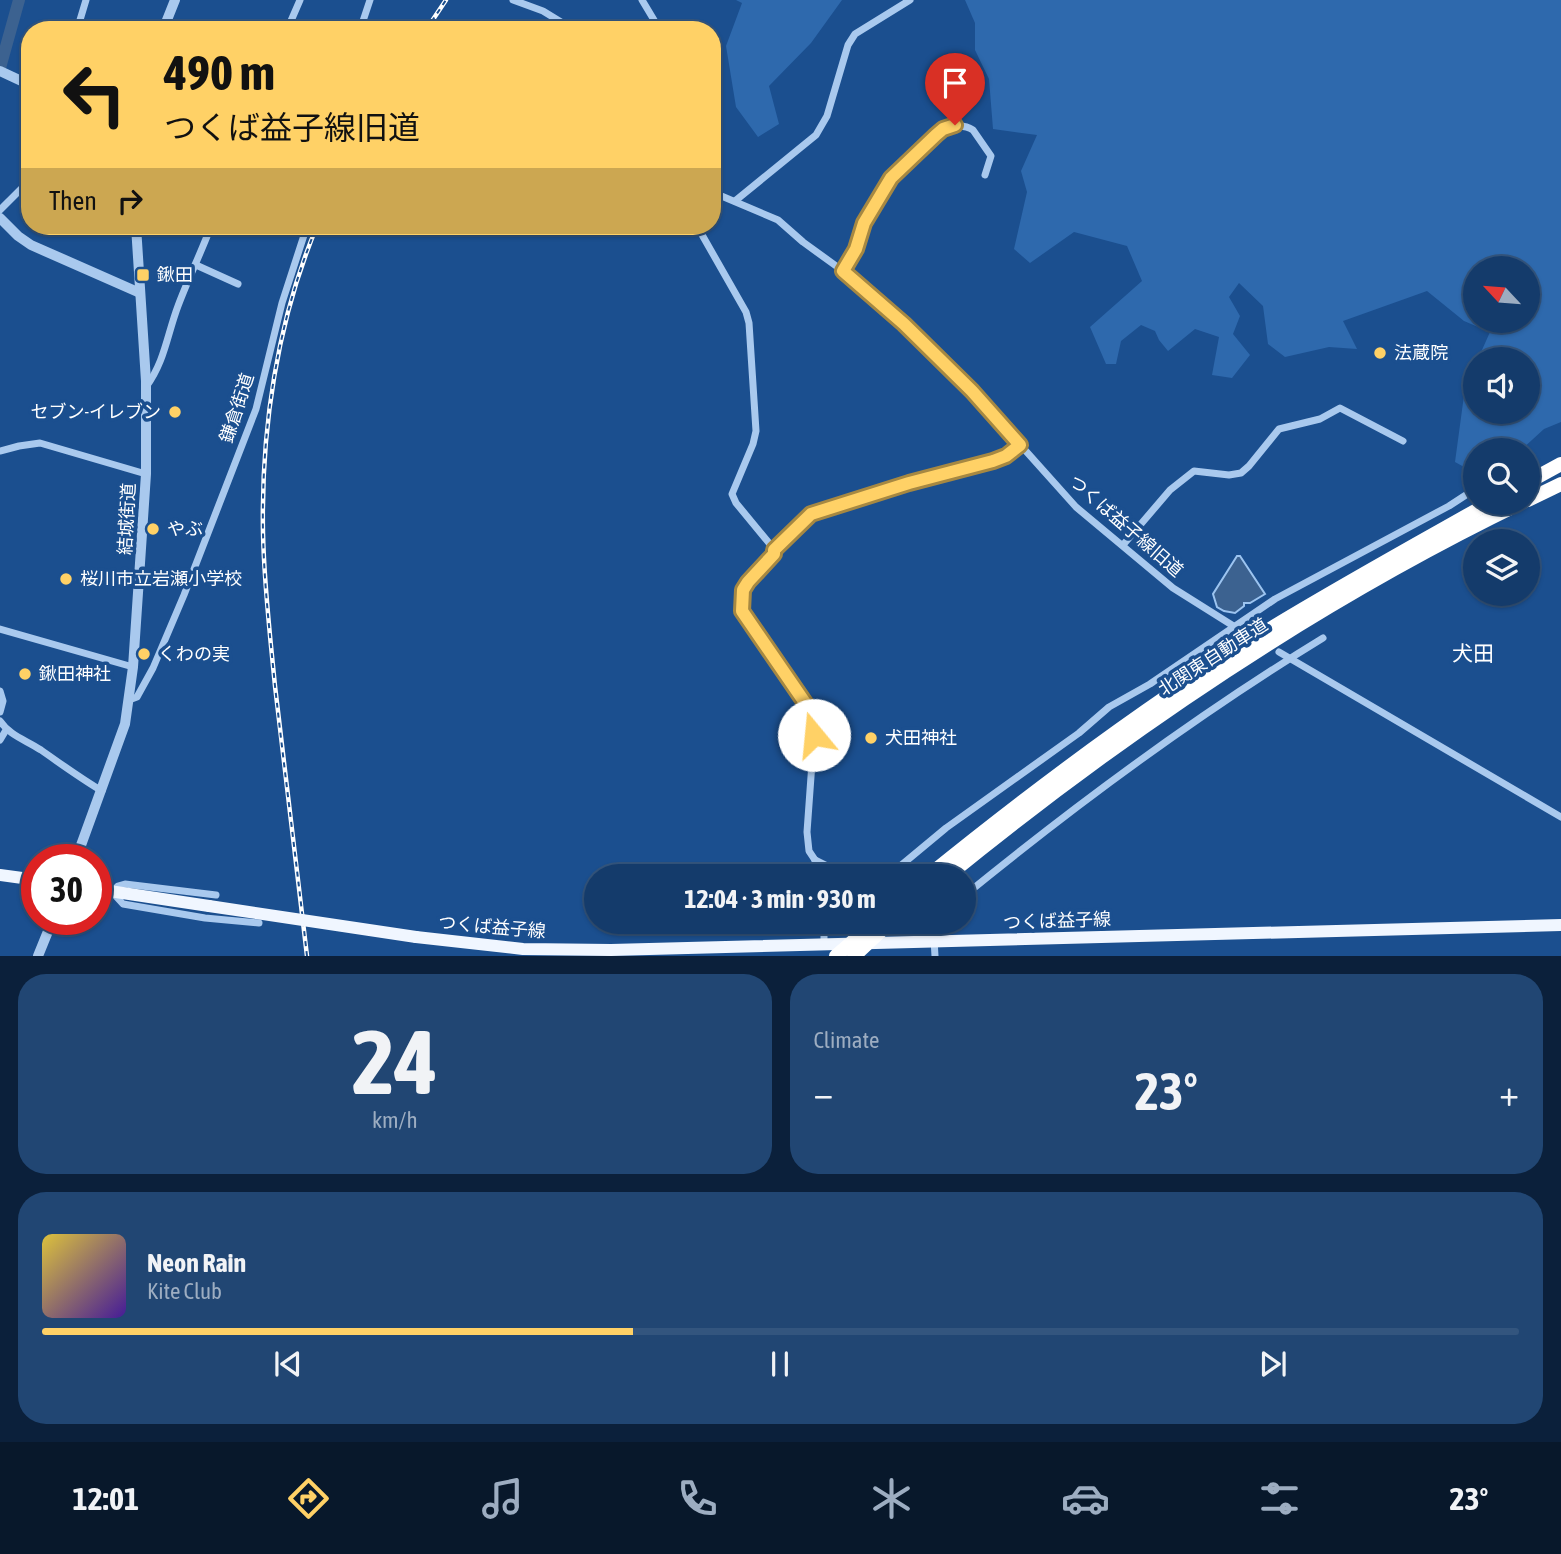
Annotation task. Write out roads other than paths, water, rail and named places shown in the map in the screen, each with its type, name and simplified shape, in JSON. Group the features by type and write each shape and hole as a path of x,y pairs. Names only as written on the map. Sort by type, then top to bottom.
{"highway":[{"path":"1540,475 1561,464"},
{"path":"1540,494 1561,484"},
{"name":"北関東自動車道","path":"944,864 1093,748 1204,671 1346,583 1468,515"},
{"name":"北関東自動車道","path":"962,864 1050,794 1212,680 1352,594 1498,515"},
{"path":"836,956 868,934"},
{"path":"854,956 872,934"}],"main road":[{"path":"0,875 21,878"},
{"name":"つくば益子線","path":"112,892 212,900 416,937 545,950 824,945 935,949 1561,925"}],"street":[{"path":"80,21 86,0"},
{"path":"167,21 175,0"},
{"path":"291,21 300,0"},
{"path":"363,21 370,0"},
{"path":"513,0 543,11 559,21"},
{"path":"642,0 655,21"},
{"path":"735,201 816,135 827,116 851,39 858,31 909,0"},
{"path":"4,73 21,81"},
{"path":"843,271 856,249 864,223 891,178 943,129 955,125 973,130 991,156 985,175"},
{"path":"0,210 21,189"},
{"name":"つくば益子線旧道","path":"721,196 778,220 843,271 904,324 972,391 1069,500 1173,588 1243,632"},
{"path":"0,218 10,230 31,245 140,293"},
{"path":"137,235 146,387"},
{"name":"結城街道","path":"82,844 125,724 129,700 146,474 146,387 169,342 177,308 208,235"},
{"name":"鎌倉街道","path":"129,700 137,697 153,668 256,409 282,303 304,235"},
{"path":"702,235 746,312 749,323 756,431 732,494 736,503 774,550"},
{"path":"196,265 238,284"},
{"path":"1123,545 1170,491 1194,471 1229,475 1241,473 1279,429 1320,419 1340,408 1403,441"},
{"path":"0,451 40,443 146,474"},
{"path":"815,864 809,851 807,832 814,735 810,710 746,618 741,606 743,590 774,554 774,550 811,514 909,483 993,461 1006,456 1020,445"},
{"path":"903,864 946,828 1080,733 1110,707 1150,684 1304,582 1463,497"},
{"path":"0,629 133,667"},
{"path":"976,887 1036,837 1182,729 1323,638"},
{"path":"1279,652 1561,817"},
{"path":"0,691 3,701 0,712"},
{"path":"0,721 6,730 102,791"},
{"path":"0,740 6,730"},
{"path":"815,860 823,864"},
{"path":"112,892 123,904 205,918 259,923"},
{"path":"824,934 824,945"},
{"path":"38,956 46,935"}],"waterway":[{"path":"0,68 19,0"}],"railway":[{"path":"432,21 446,0"},
{"path":"307,956 269,629 263,494 274,376 291,300 314,235"}],"place":[{"name":"鍬田","path":"143,275"},
{"name":"法蔵院","path":"1380,353"},
{"name":"セブン-イレブン","path":"175,412"},
{"name":"やぶ","path":"153,529"},
{"name":"桜川市立岩瀬小学校","path":"66,579"},
{"name":"くわの実","path":"144,654"},
{"name":"鍬田神社","path":"25,674"},
{"name":"犬田神社","path":"871,738"}],"district":[{"name":"犬田","path":"1473,654"}]}
